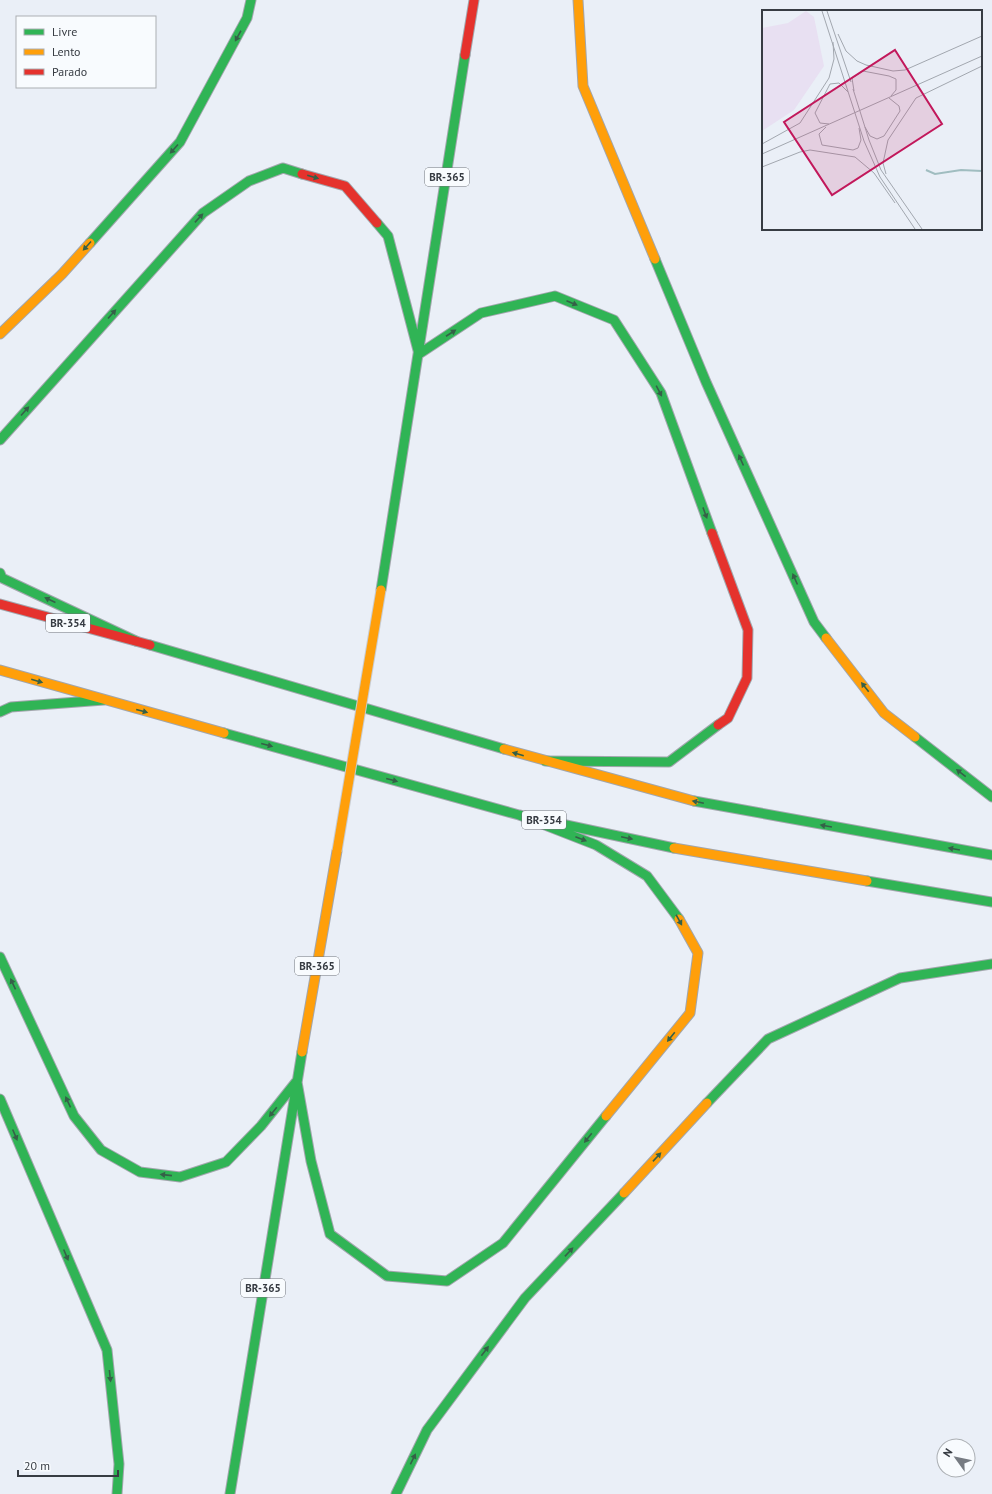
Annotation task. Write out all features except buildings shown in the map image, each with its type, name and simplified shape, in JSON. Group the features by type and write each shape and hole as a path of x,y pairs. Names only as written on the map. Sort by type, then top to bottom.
{"main road":[{"path":"0,334 62,274 180,142 248,18 251,0"},
{"name":"BR-365","path":"230,1494 297,1082 338,851 381,590 474,0"},
{"path":"578,0 583,86 706,382 814,622 884,712 992,797"},
{"path":"0,440 203,213 249,181 284,168 345,186 388,236 419,354 481,313 555,296 614,320 661,393 748,630 747,678 728,718 670,762 545,761"},
{"path":"0,573 2,578 136,641"},
{"name":"BR-354","path":"0,604 136,641 545,761 697,802 992,856"},
{"name":"BR-354","path":"0,670 519,815 676,848 992,902"},
{"path":"0,712 11,707 104,700"},
{"path":"297,1082 311,1161 330,1234 387,1276 447,1281 503,1243 690,1013 698,953 675,912 647,876 596,845 519,815"},
{"path":"0,957 74,1116 101,1150 140,1172 180,1177 226,1162 262,1126 297,1082"},
{"path":"396,1494 427,1430 525,1298 768,1038 900,978 992,964"},
{"path":"0,1099 107,1350 119,1464 117,1494"}],"traffic: fast":[{"path":"90,243 180,142 247,18 251,0"},
{"path":"381,590 465,55"},
{"path":"0,440 203,213 249,181 283,168 302,174"},
{"path":"377,223 388,236 419,354"},
{"path":"655,259 706,382 814,622 826,638"},
{"path":"419,354 481,313 555,296 614,320 661,393 712,533"},
{"path":"0,573 2,578 136,641"},
{"path":"150,645 504,749"},
{"path":"0,712 11,707 104,700"},
{"path":"545,761 669,762 718,725"},
{"path":"224,733 519,815 674,848"},
{"path":"915,737 992,797"},
{"path":"694,801 992,855"},
{"path":"519,815 596,845 647,876 679,919"},
{"path":"867,881 992,902"},
{"path":"0,957 74,1116 101,1150 140,1172 180,1177 226,1162 261,1126 296,1082"},
{"path":"707,1103 768,1039 900,978 992,964"},
{"path":"230,1494 302,1052"},
{"path":"297,1082 311,1161 330,1234 387,1276 447,1281 503,1243 606,1116"},
{"path":"0,1099 107,1350 119,1464 117,1494"},
{"path":"396,1494 427,1430 525,1298 624,1193"}],"traffic: slow":[{"path":"578,0 583,86 655,259"},
{"path":"0,334 62,274 90,243"},
{"path":"337,851 381,590"},
{"path":"826,638 884,713 915,737"},
{"path":"0,670 224,733"},
{"path":"504,749 694,801"},
{"path":"674,848 867,881"},
{"path":"302,1052 337,851"},
{"path":"606,1116 690,1013 698,953 679,919"},
{"path":"624,1193 707,1103"}],"traffic: jam":[{"path":"465,55 474,0"},
{"path":"302,174 345,186 377,223"},
{"path":"712,533 748,630 747,678 728,718 718,725"},
{"path":"0,604 150,645"}]}
